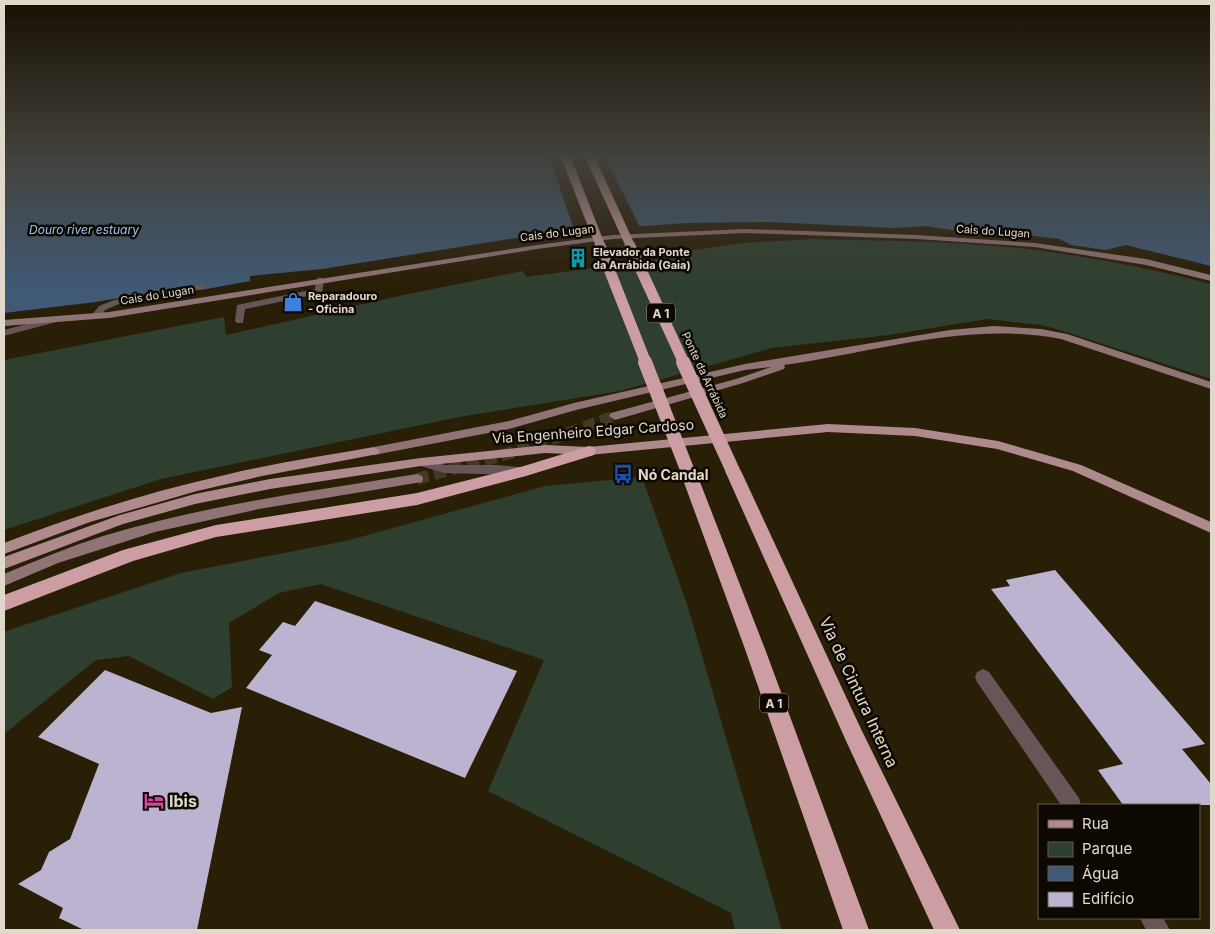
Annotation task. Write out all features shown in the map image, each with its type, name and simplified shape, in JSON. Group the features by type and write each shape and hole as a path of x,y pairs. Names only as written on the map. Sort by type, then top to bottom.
{"highway":[{"name":"A 1","path":"582,199 755,649 856,930"},
{"name":"Ponte da Arrábida","path":"609,199 733,471"},
{"path":"4,603 129,555 216,531 417,499 526,471 589,450"},
{"name":"Via de Cintura Interna","path":"733,471 854,736 947,930"}],"main road":[{"name":"Cais do Lugan","path":"4,323 96,316 320,280 613,237 745,231 917,237 1035,245 1146,262 1211,278"},
{"path":"4,549 71,523 149,499 226,479 509,425 574,407 745,367 950,333 994,329 1021,330 1063,336 1211,386"},
{"path":"615,416 644,406 754,378 796,360"},
{"name":"Via Engenheiro Edgar Cardoso","path":"4,563 120,520 195,499 270,484 421,462 545,449 589,450 828,428 915,432 998,445 1077,468 1211,528"},
{"path":"4,580 86,547 186,519 265,503 417,479"}],"street":[{"path":"240,321 240,307 318,291 320,280"},
{"path":"96,316 102,308 117,302 201,287"},
{"path":"4,333 57,319"},
{"path":"421,462 434,468 450,470 490,469 526,471"},
{"path":"983,677 1071,804"},
{"path":"1151,919 1159,930"}],"green space":[{"path":"812,239 952,243 1036,250 1124,264 1211,284 1211,379 1060,330 1041,325 987,319 889,335 772,348 620,391 459,417 161,479 4,530 4,360 224,317 226,335 408,294 523,271 526,277 667,258 695,250 743,243"},
{"path":"642,477 687,604 782,930 735,930 731,913 488,791 544,660 321,584 279,593 229,623 232,687 213,699 129,656 96,660 4,734 4,632 6,631 181,573 346,541 545,486"}],"water":[{"name":"Douro river estuary","path":"4,199 1211,199 1211,266 1126,245 1106,250 1071,245 1060,239 1017,234 989,236 926,226 894,228 770,222 686,223 564,232 509,239 322,269 250,276 250,281 201,290 201,284 96,302 4,313"}],"pier":[{"path":"564,199 626,199 641,229 575,233"}],"building":[{"path":"1055,570 1205,744 1182,749 1211,784 1211,805 1122,804 1098,770 1123,764 991,589 1010,586 1006,580"},
{"path":"315,601 517,671 465,778 246,688 272,655 259,650 283,622 295,626"},
{"name":"Ibis","path":"105,670 211,713 242,707 197,930 84,930 59,918 63,908 18,884 41,870 49,852 70,839 99,764 38,737"}],"tunnel":[{"path":"417,479 528,448 615,416"}],"place":[{"name":"Elevador da Ponte da Arrábida (Gaia)","path":"578,258"},
{"name":"Reparadouro - Oficina","path":"293,302"},
{"name":"Nó Candal","path":"623,474"},
{"name":"Ibis","path":"154,801"}]}
